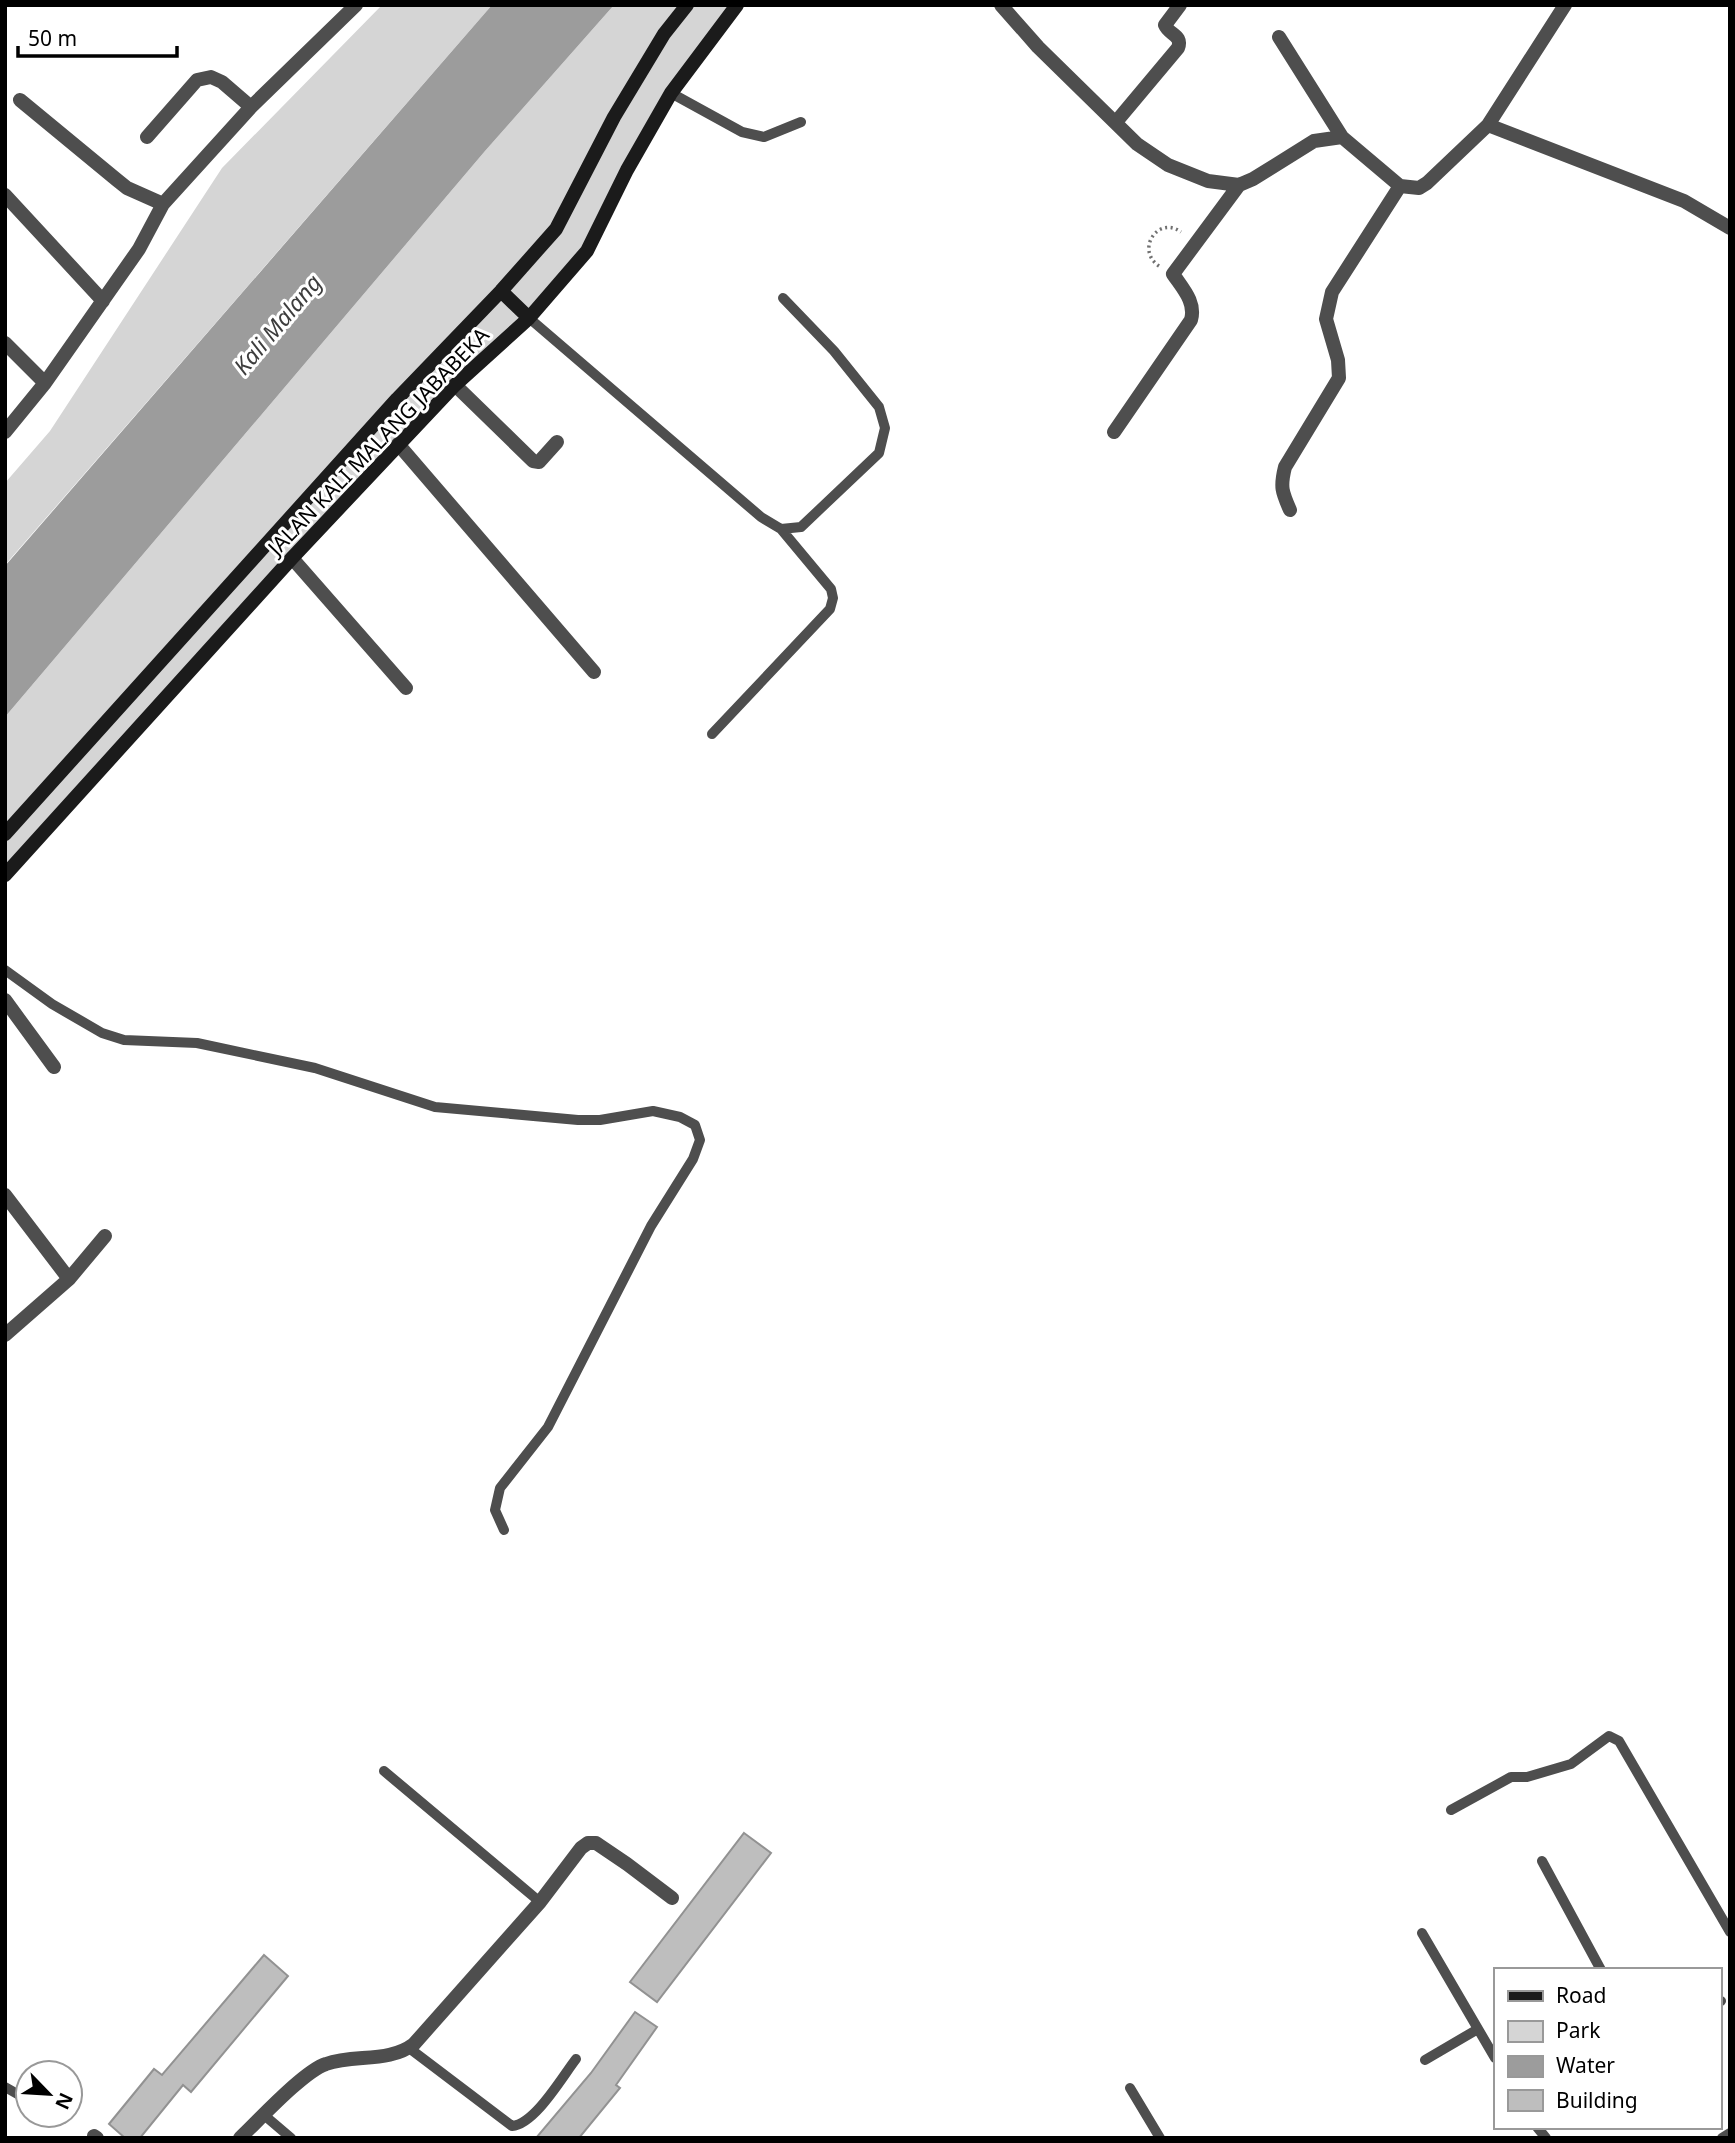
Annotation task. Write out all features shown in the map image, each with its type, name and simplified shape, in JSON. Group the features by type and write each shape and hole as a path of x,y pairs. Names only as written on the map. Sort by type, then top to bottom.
{"main road":[{"name":"JALAN KALI MALANG JABABEKA","path":"5,834 397,399 501,291 556,229 614,117 664,34 687,5"},
{"name":"JALAN KALI MALANG JABABEKA","path":"5,875 398,444 455,385 529,318 587,251 671,93 737,5"},
{"path":"501,291 529,318"}],"street":[{"path":"1001,5 1038,47 1137,144 1168,165 1208,181 1239,184 1253,179 1314,141 1342,137"},
{"path":"1116,121 1178,48 1178,37 1165,25 1180,5"},
{"path":"1279,37 1342,137 1400,186 1419,188 1488,125 1565,5"},
{"path":"5,432 45,383 139,249 163,204 251,107 353,6"},
{"path":"147,137 197,80 211,77 222,82 251,107"},
{"path":"20,100 127,188 163,204"},
{"path":"1488,125 1684,201 1730,228"},
{"path":"1114,432 1191,320 1192,303 1173,274 1239,184"},
{"path":"1290,510 1282,492 1285,467 1339,378 1338,360 1326,319 1332,292 1400,186"},
{"path":"5,195 103,300"},
{"path":"5,343 45,383"},
{"path":"455,385 533,461 539,462 557,442"},
{"path":"398,444 594,672"},
{"path":"292,558 406,688"},
{"path":"7,1006 54,1068"},
{"path":"5,1195 69,1279"},
{"path":"5,1335 69,1279 104,1236"},
{"path":"240,2138 321,2065 396,2054 409,2048 540,1902 581,1848 596,1843 672,1898"}],"lane":[{"path":"671,93 742,132 764,137 801,122"},
{"path":"781,529 800,527 879,453 885,428 879,407 834,351 783,298"},
{"path":"529,318 761,517 781,529 831,589 833,598 830,609 712,734"},
{"path":"5,970 52,1004 102,1033 124,1040 197,1043 315,1068 435,1107 578,1120 600,1120 653,1111 680,1117 695,1125 700,1140 693,1159 651,1226 548,1427 500,1488 495,1510 504,1530"},
{"path":"1451,1810 1511,1777 1527,1777 1571,1764 1609,1736 1619,1741 1730,1932"},
{"path":"384,1772 540,1902"},
{"path":"1542,1861 1600,1968"},
{"path":"1422,1933 1494,2056"},
{"path":"1425,2060 1478,2029"},
{"path":"409,2048 512,2126 521,2124 536,2112 576,2059"},
{"path":"1130,2088 1160,2138"},
{"path":"264,2115 291,2138"},
{"path":"1722,2138 1730,2133"}],"path":[{"path":"1173,274 1155,264 1149,256 1148,246 1154,232 1161,228 1175,228 1186,236 1190,250"}],"green space":[{"path":"382,5 492,5 5,565 5,483 50,431 222,168"},
{"path":"614,5 737,5 671,93 587,251 455,385 5,875 5,717 485,151"}],"water":[{"name":"Kali Malang","path":"492,5 614,5 485,151 5,717 5,566"}],"building":[{"path":"744,1833 771,1853 657,2002 630,1982"},
{"path":"264,1955 288,1976 191,2092 183,2085 140,2138 125,2138 109,2124 154,2069 162,2075"},
{"path":"635,2012 657,2027 616,2085 620,2088 579,2138 536,2138 591,2073"}]}
